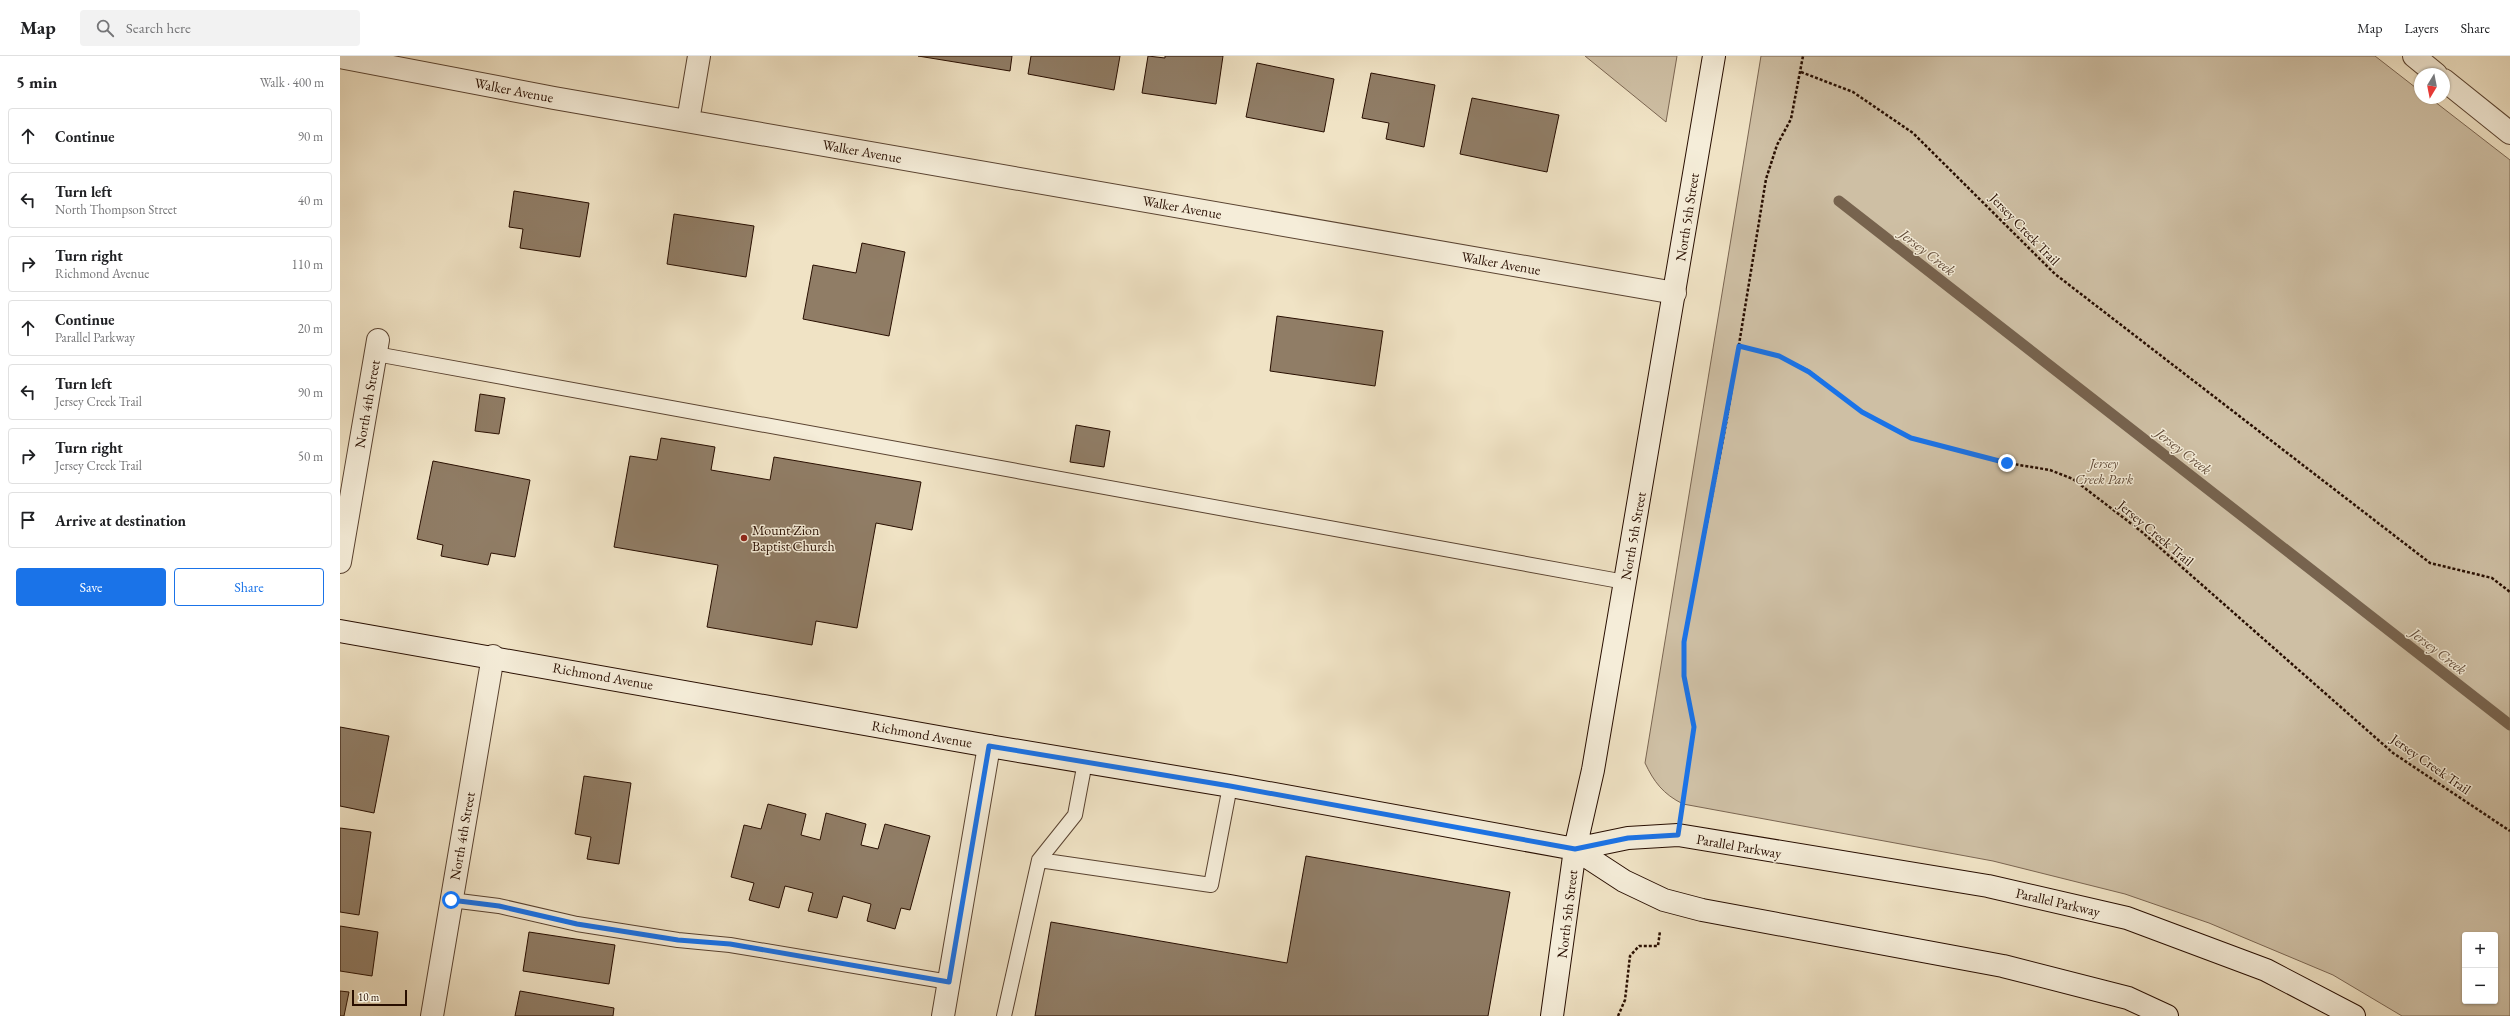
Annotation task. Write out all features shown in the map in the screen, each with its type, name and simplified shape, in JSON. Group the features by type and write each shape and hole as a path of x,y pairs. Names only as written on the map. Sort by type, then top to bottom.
{"street":[{"path":"688,121 699,56"},
{"name":"North 5th Street","path":"1552,1016 1575,849 1593,770 1714,56"},
{"path":"2414,56 2429,68"},
{"name":"Walker Avenue","path":"340,57 546,97 1675,293"},
{"path":"2450,85 2510,133"},
{"name":"North 4th Street","path":"340,562 377,347"},
{"name":"Richmond Avenue","path":"340,631 493,656 989,746 1230,786 1575,849"},
{"name":"North 4th Street","path":"432,1016 493,656"},
{"path":"943,1016 989,746"},
{"name":"Parallel Parkway","path":"1575,849 1628,838 1678,835 1988,886 2127,918 2266,970 2354,1016"},
{"path":"1575,849 1624,882 1664,900 1702,910 2003,966 2128,998 2167,1016"}],"lane":[{"path":"377,347 1625,582"},
{"path":"1004,1016 1039,860 1075,815 1085,762"},
{"path":"1039,860 1211,885 1230,786"},
{"path":"451,900 499,906 577,924 678,940 730,944 949,982"}],"path":[{"path":"1678,835 1694,727 1684,676 1684,642 1739,346 1766,180 1777,144 1791,119 1803,56"},
{"name":"Jersey Creek Trail","path":"1800,72 1853,92 1913,133 2056,274 2430,563 2492,578 2510,592"},
{"name":"Jersey Creek Trail","path":"1739,346 1779,356 1791,362 1809,372 1862,412 1911,438 2007,463 2050,470 2073,479 2142,532 2393,753 2510,831"},
{"path":"1618,1016 1625,1000 1630,956 1639,946 1658,946 1664,900"}],"green space":[{"path":"1585,56 1677,56 1666,122"},
{"name":"Jersey Creek Park","path":"1761,56 2375,56 2414,86 2414,104 2438,104 2510,160 2510,1016 2402,1016 2333,975 2209,923 2125,894 1993,861 1683,804 1665,792 1652,776 1645,763"}],"building":[{"path":"918,56 1012,56 1010,71"},
{"path":"1031,56 1120,56 1114,90 1028,74"},
{"path":"1148,56 1165,58 1165,56 1223,56 1216,104 1142,93"},
{"path":"1257,63 1334,79 1324,132 1246,117"},
{"path":"1371,73 1435,85 1424,147 1386,139 1389,123 1362,118"},
{"path":"1472,98 1559,115 1547,172 1460,154"},
{"path":"514,191 589,203 580,257 520,248 523,229 509,227"},
{"path":"674,214 754,226 746,277 667,264"},
{"path":"862,243 905,252 889,336 803,319 813,265 856,273"},
{"path":"1277,316 1383,331 1375,386 1270,371"},
{"path":"480,394 505,398 499,434 475,431"},
{"path":"1076,425 1110,431 1104,467 1070,462"},
{"name":"Mount Zion Baptist Church","path":"661,438 715,447 711,470 770,480 774,457 921,482 912,530 876,523 857,628 816,621 812,645 707,627 718,565 614,547 630,456 657,460"},
{"path":"433,461 530,480 515,557 491,553 488,565 441,556 443,545 417,539"},
{"path":"340,727 389,736 374,813 340,806"},
{"path":"584,776 631,783 619,864 587,859 591,837 575,834"},
{"path":"768,804 806,814 801,835 820,840 826,813 866,824 861,845 878,849 885,824 930,836 910,910 901,908 895,929 867,921 871,904 843,896 837,918 808,911 813,893 785,886 779,908 749,900 754,883 731,877 744,825 761,829"},
{"path":"340,828 371,832 359,915 340,912"},
{"path":"1306,856 1510,892 1488,1016 1035,1016 1051,922 1287,963"},
{"path":"340,926 378,932 372,976 340,971"},
{"path":"529,932 615,945 609,984 523,971"},
{"path":"340,991 349,992 344,1016 340,1016"},
{"path":"520,991 614,1008 613,1016 515,1016"}],"waterway":[{"name":"Jersey Creek","path":"1839,201 2510,725"}],"place":[{"name":"Mount Zion Baptist Church","path":"744,538"}],"route":[{"path":"451,900 499,906 577,924 678,940 730,944 949,982 989,746 1230,786 1575,849 1628,838 1678,835 1694,727 1684,676 1684,642 1727,418 1739,346 1779,356 1809,372 1862,412 1911,438 2007,463"}]}
